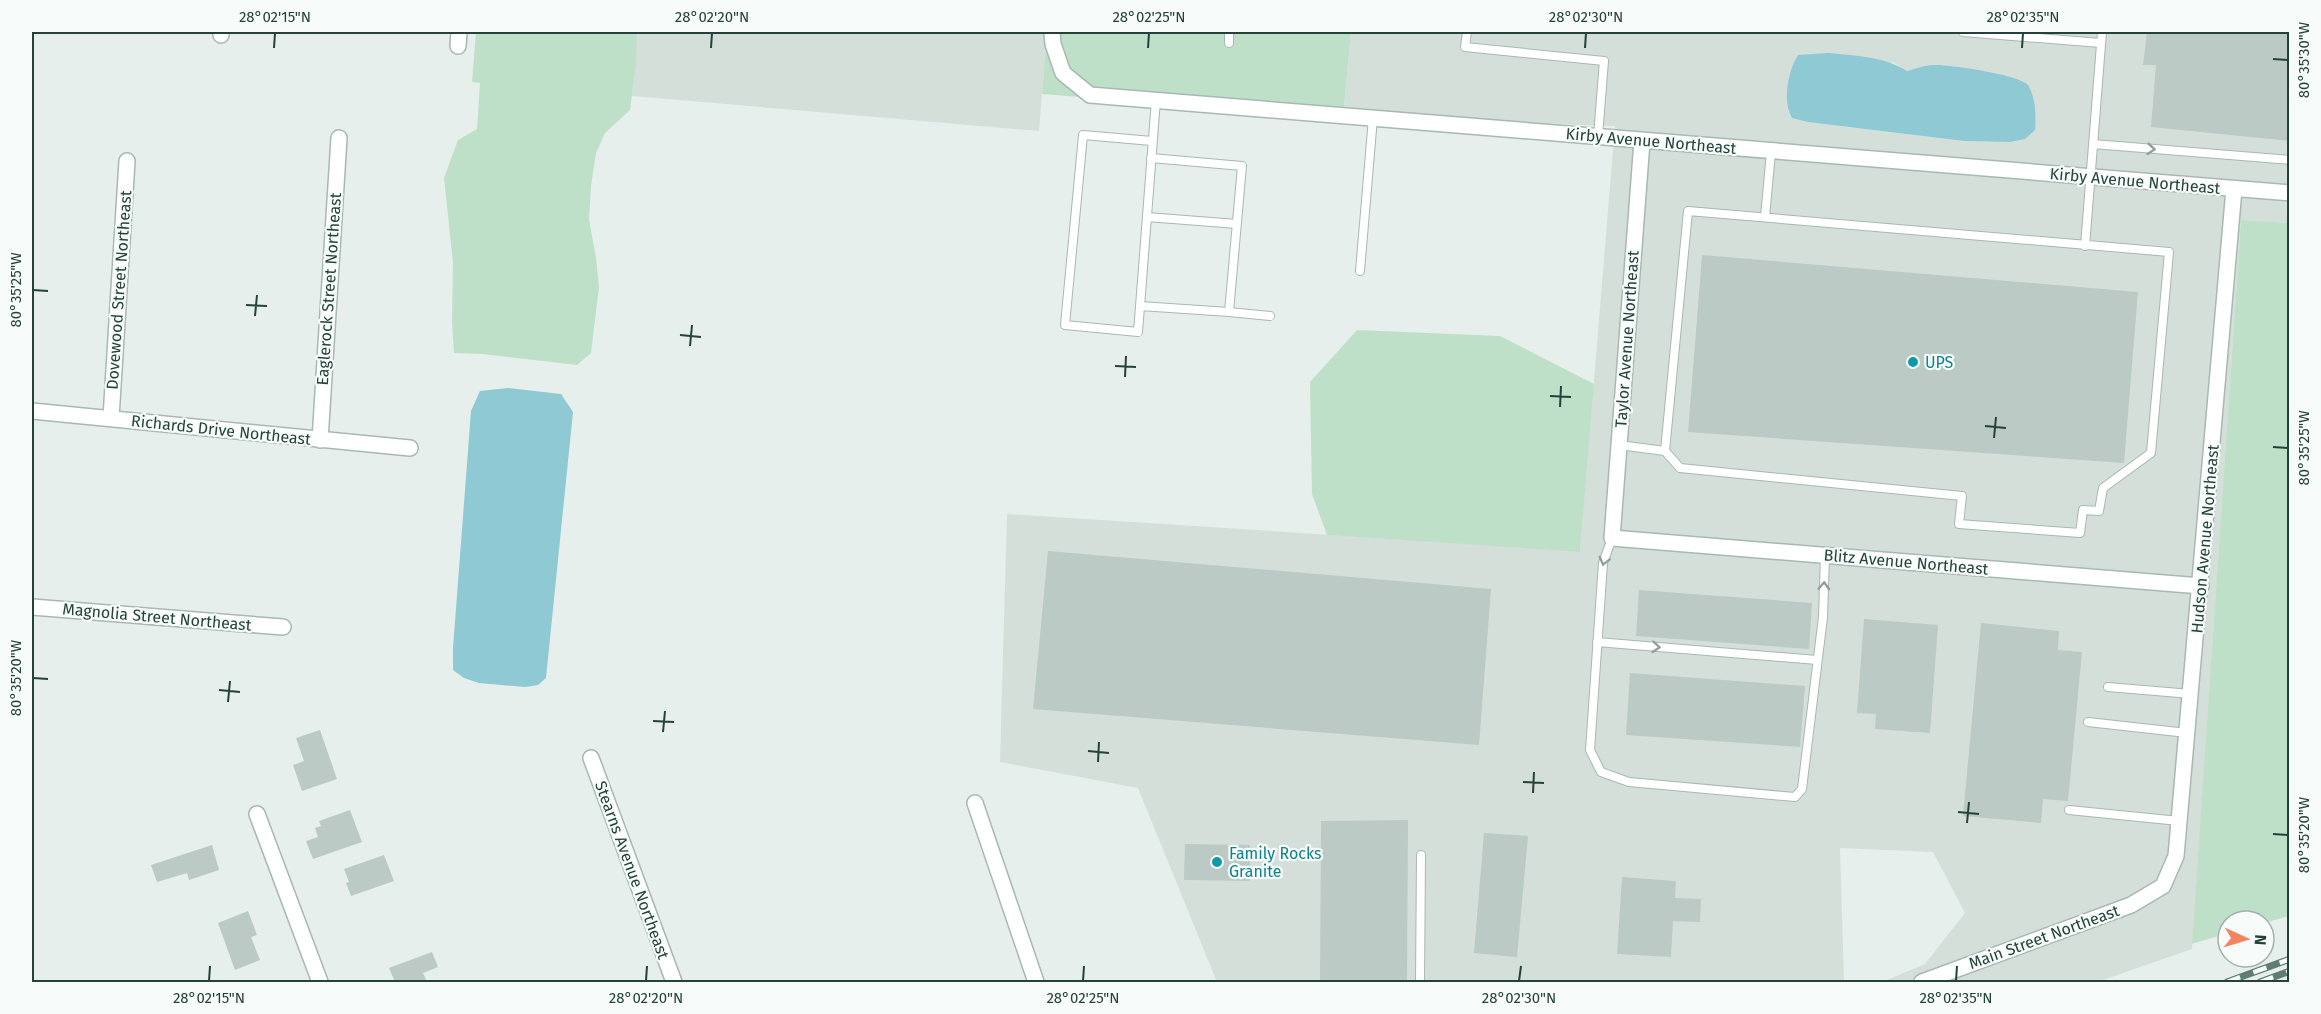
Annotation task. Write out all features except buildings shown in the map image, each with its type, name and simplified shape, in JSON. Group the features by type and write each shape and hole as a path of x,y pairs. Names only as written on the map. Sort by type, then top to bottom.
{"street":[{"name":"Kirby Avenue Northeast","path":"1052,32 1053,44 1063,73 1090,95 2289,193"},
{"name":"Eaglerock Street Northeast","path":"320,441 339,138"},
{"name":"Taylor Avenue Northeast","path":"1612,538 1642,141"},
{"name":"Dovewood Street Northeast","path":"111,418 127,161"},
{"name":"Hudson Avenue Northeast","path":"2163,886 2176,856 2180,821 2234,189"},
{"name":"Richards Drive Northeast","path":"32,411 320,441 410,448"},
{"name":"Blitz Avenue Northeast","path":"1612,538 2201,586"},
{"name":"Magnolia Street Northeast","path":"32,607 283,627"},
{"name":"Stearns Avenue Northeast","path":"591,758 674,982"},
{"path":"975,803 1036,982"},
{"path":"257,814 320,982"},
{"name":"Main Street Northeast","path":"1922,982 2131,905 2163,886"}],"lane":[{"path":"1228,43 1229,32"},
{"path":"1467,32 1465,47 1604,61 1598,136"},
{"path":"1963,32 2030,34 2101,43"},
{"path":"2085,246 2102,32"},
{"path":"1152,141 1083,135 1065,325 1138,332 1156,100"},
{"path":"1360,271 1373,118"},
{"path":"2093,144 2289,160"},
{"path":"1765,217 1771,152"},
{"path":"1151,158 1242,166 1229,312"},
{"path":"1619,445 1665,451 1680,468 1962,496 1959,524 2080,533 2083,510 2099,511 2103,488 2151,453 2169,252 1688,211 1665,451"},
{"path":"1147,217 1237,224"},
{"path":"1140,306 1270,316"},
{"path":"1612,538 1603,563 1590,750 1601,772 1629,782 1795,797 1802,789 1822,617 1825,555"},
{"path":"1597,642 1817,660"},
{"path":"2108,687 2191,694"},
{"path":"2088,722 2187,733"},
{"path":"2069,810 2180,821"},
{"path":"1420,855 1420,982"}],"shaded area":[{"path":"637,32 1047,32 1039,131 632,96"},
{"path":"1351,32 2289,32 2289,223 2241,220 2192,949 2097,982 1882,982 1925,964 1965,913 1933,852 1840,848 1844,982 1217,982 1138,788 1000,762 1007,514 1580,551 1615,126 1343,118","holes":["1893,62 1907,71 1950,66 1994,73 2024,81 2010,142 1964,141 1808,122"]}],"green space":[{"path":"476,32 637,32 630,110 605,133 596,153 589,219 599,287 591,353 577,365 483,354 454,353 453,263 444,178 458,140 477,129 480,83 472,82"},
{"path":"1047,32 1351,32 1343,118 1042,94"},
{"path":"2241,220 2289,223 2289,916 2276,920 2276,909 2216,909 2216,937 2192,944"},
{"path":"1357,330 1500,336 1594,384 1580,552 1327,535 1312,494 1310,382"}],"water":[{"path":"1829,53 1888,62 1907,71 1942,65 1984,71 2023,81 2028,85 2033,96 2035,130 2025,139 2010,142 1964,141 1808,122 1792,118 1787,95 1791,69 1798,55"},
{"path":"508,388 561,394 573,412 546,678 538,685 525,687 479,683 464,678 453,670 471,411 480,391"}],"railway":[{"path":"2227,982 2290,959"},
{"path":"2260,982 2290,971"}],"place":[{"name":"UPS","path":"1913,362"},
{"name":"Family Rocks Granite","path":"1217,862"}]}
